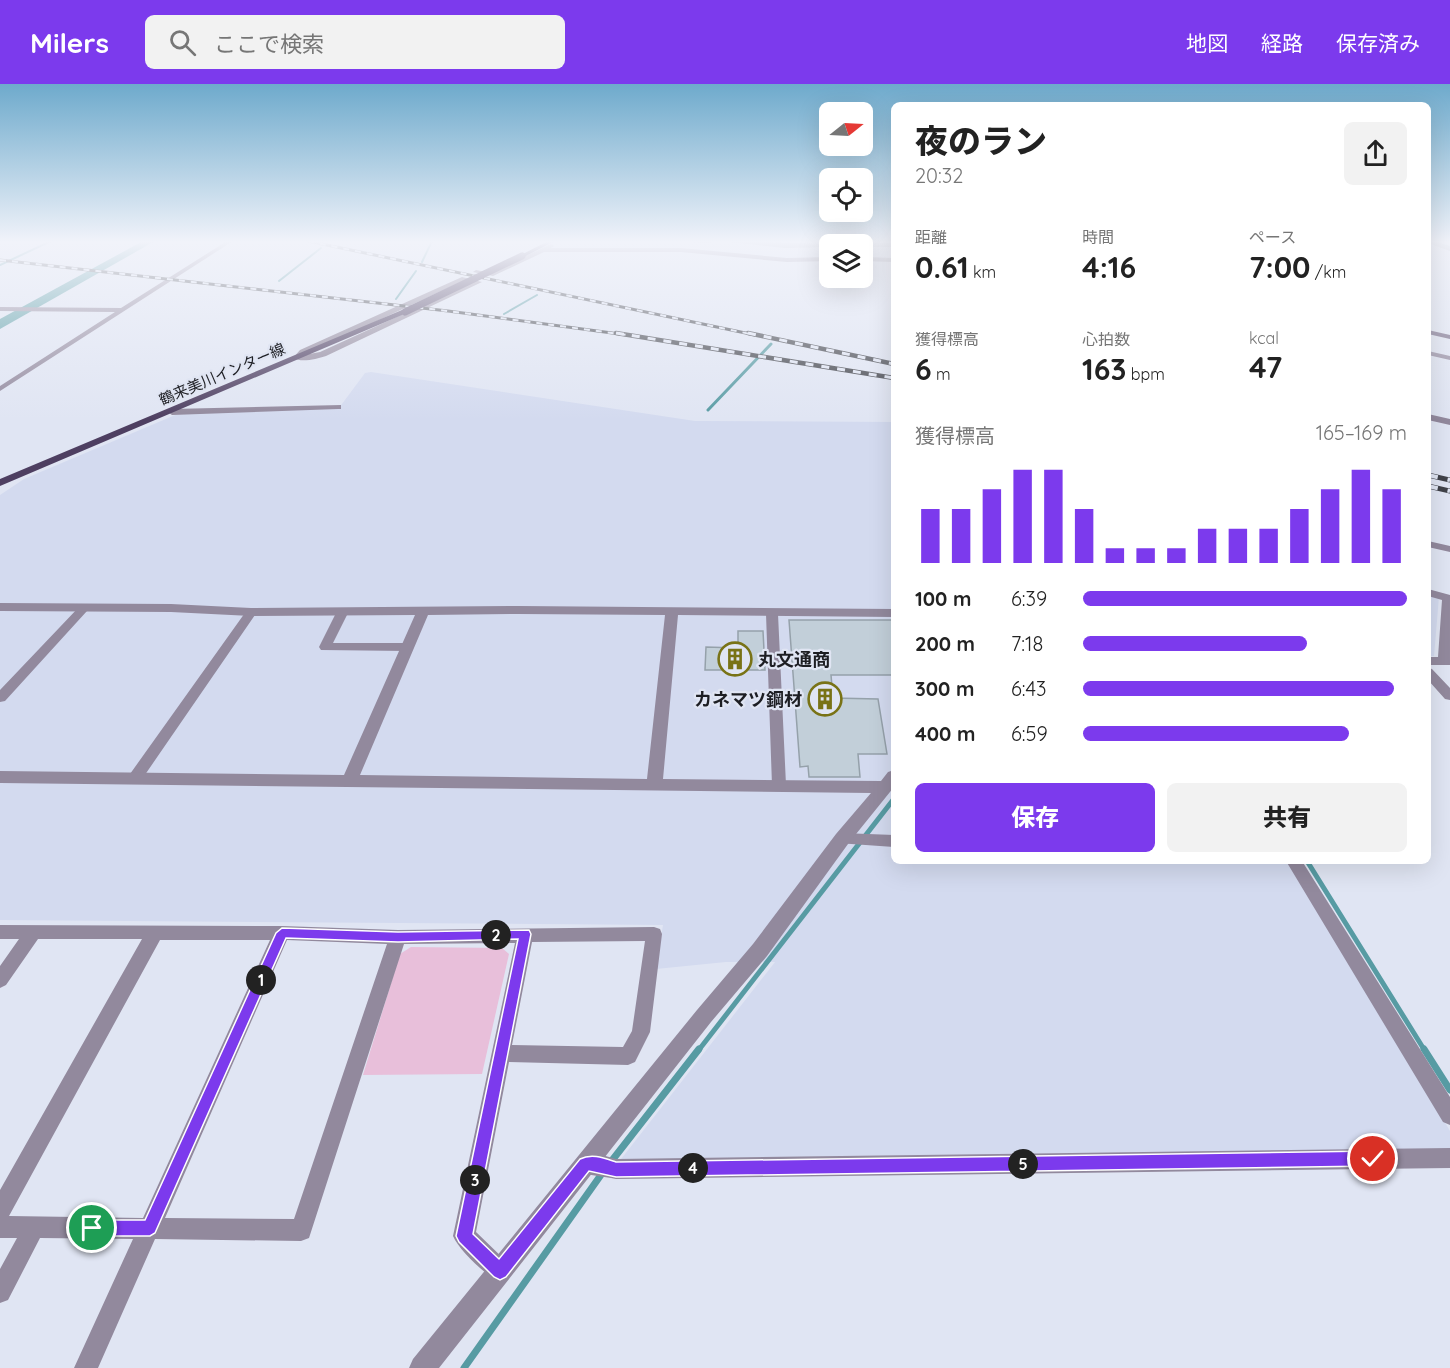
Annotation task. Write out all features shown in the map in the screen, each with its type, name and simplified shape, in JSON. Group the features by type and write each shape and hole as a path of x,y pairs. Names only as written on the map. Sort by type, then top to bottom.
{"main road":[{"name":"鶴来美川インター線","path":"0,483 172,412 428,301"},
{"path":"1431,334 1450,337"}],"street":[{"path":"0,389 134,301"},
{"path":"297,358 303,352 414,301"},
{"path":"297,358 323,354 438,301"},
{"path":"0,309 120,310"},
{"path":"1431,354 1450,357"},
{"path":"172,412 338,407"},
{"path":"1431,418 1450,422"},
{"path":"1431,545 1450,549"},
{"path":"1431,593 1448,598 1447,661 1431,662"},
{"path":"0,607 171,608 251,612 519,610 772,614 891,613"},
{"path":"0,698 83,609"},
{"path":"343,611 325,647 407,647"},
{"path":"135,778 251,612"},
{"path":"348,782 423,612"},
{"path":"655,783 672,612"},
{"path":"772,614 779,785"},
{"path":"1431,675 1450,696"},
{"path":"0,777 779,785 889,782"},
{"path":"422,1368 500,1271 599,1166 704,1016 849,840 889,782"},
{"path":"849,840 891,841"},
{"path":"1296,864 1450,1115"},
{"path":"0,932 282,933 398,937 654,934 641,1032 628,1056 501,1053"},
{"path":"0,980 33,932"},
{"path":"86,1368 282,933"},
{"path":"0,1211 154,934"},
{"path":"500,1271 464,1236 525,934"},
{"path":"0,1227 301,1230 398,937"},
{"path":"599,1166 1450,1158"},
{"path":"0,1292 34,1228"}],"shaded area":[{"path":"371,372 695,421 891,422 891,864 1292,864 1450,1131 1450,1149 618,1163 775,962 726,962 656,969 663,925 0,920 0,495 24,479 180,413 339,408 365,373"},
{"path":"1431,595 1439,597 1434,656 1431,656"},
{"path":"411,947 502,948 509,954 482,1074 363,1075 400,954"}],"building":[{"name":"カネマツ鋼材","path":"789,620 891,620 891,675 831,675 833,698 878,699 887,754 858,754 860,777 809,777 808,766 800,767"},
{"name":"丸文通商","path":"738,631 763,631 765,670 705,670 706,647 738,648"}],"waterway":[{"path":"29,308 42,301"},
{"path":"504,314 527,301"},
{"path":"0,325 25,310"},
{"path":"708,410 771,344"},
{"path":"698,1051 891,803"},
{"path":"1309,864 1425,1051"},
{"path":"610,1163 699,1049"},
{"path":"1424,1049 1450,1090"},
{"path":"464,1368 603,1172"}],"railway":[{"path":"359,301 627,335"},
{"path":"593,301 755,335"},
{"path":"616,333 891,378"},
{"path":"748,333 891,363"},
{"path":"1431,476 1450,480"},
{"path":"1431,487 1450,491"}],"place":[{"name":"丸文通商","path":"735,659"},
{"name":"カネマツ鋼材","path":"825,699"}],"route":[{"path":"92,1228 150,1228 282,933 398,937 525,934 464,1236 500,1271 585,1164 597,1164 616,1169 797,1168 1373,1159"}]}
